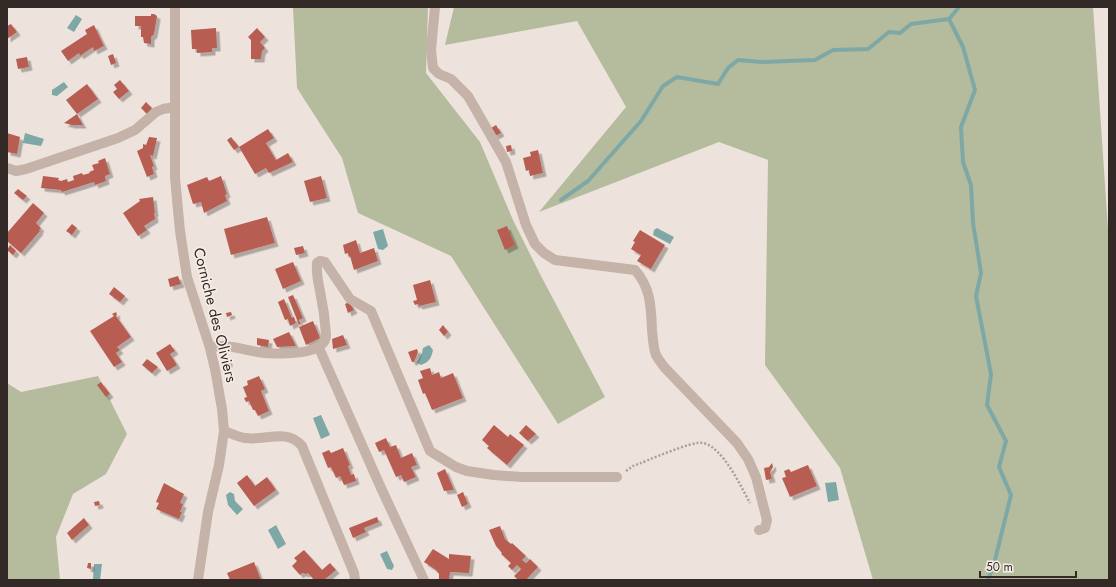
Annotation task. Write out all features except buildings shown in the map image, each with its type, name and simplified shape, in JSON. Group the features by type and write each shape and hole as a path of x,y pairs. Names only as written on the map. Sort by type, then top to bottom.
{"street":[{"name":"Corniche des Oliviers","path":"175,7 175,178 184,256 188,277 210,348 222,409 224,431 219,466 208,512 198,580"},
{"path":"435,7 431,50 433,68 439,74 451,79 468,96 506,162 526,225 535,244 555,260 635,270 643,278 651,306 653,338 656,355 665,368 737,443 748,459 756,477 768,520 765,528 759,530"},
{"path":"7,168 16,171 26,169 118,138 136,130 156,112 175,107"},
{"path":"210,348 222,346 264,353 288,353 319,348 324,343 326,336 316,269 317,263 320,261 325,262 350,299 371,312 430,452 456,467 467,471 494,475 522,477 617,478"},
{"path":"319,348 381,488 424,580"},
{"path":"224,431 244,438 288,436 296,440 302,446 354,574 355,580"}],"path":[{"path":"617,478 633,466 702,442 713,447 722,457 735,474 751,505"}],"green space":[{"path":"293,7 428,7 426,73 480,142 513,220 605,397 558,424 451,256 358,213 342,158 297,88"},
{"path":"454,7 1093,7 1109,244 1109,580 873,580 840,468 765,365 768,160 719,142 539,212 626,107 577,21 445,45"},
{"path":"98,376 127,434 106,474 73,494 56,537 60,580 7,580 7,383 21,392"}],"water":[{"path":"76,15 82,19 74,32 67,28"},
{"path":"64,82 68,87 57,96 52,95 52,90"},
{"path":"25,133 44,139 41,146 23,143"},
{"path":"657,228 674,237 670,244 653,235 654,230"},
{"path":"383,229 388,246 383,250 378,249 373,232"},
{"path":"429,345 433,350 429,360 421,365 417,363 423,348"},
{"path":"321,415 330,435 321,439 313,418"},
{"path":"836,482 839,500 828,502 825,483"},
{"path":"230,492 234,494 235,501 243,509 237,515 228,505 226,495"},
{"path":"276,525 286,544 278,549 268,530"},
{"path":"387,551 394,566 392,570 387,569 380,554"},
{"path":"94,564 102,564 100,580 93,580"}],"waterway":[{"path":"959,7 949,19 963,47 975,90 961,127 963,162 971,185 973,223 981,273 976,296 991,374 987,405 1006,441 999,467 1011,495 995,560 988,580"},
{"path":"561,200 588,181 641,121 663,86 677,77 718,84 728,68 738,60 762,62 815,60 833,50 868,49 889,32 900,33 911,24 949,19"}]}
